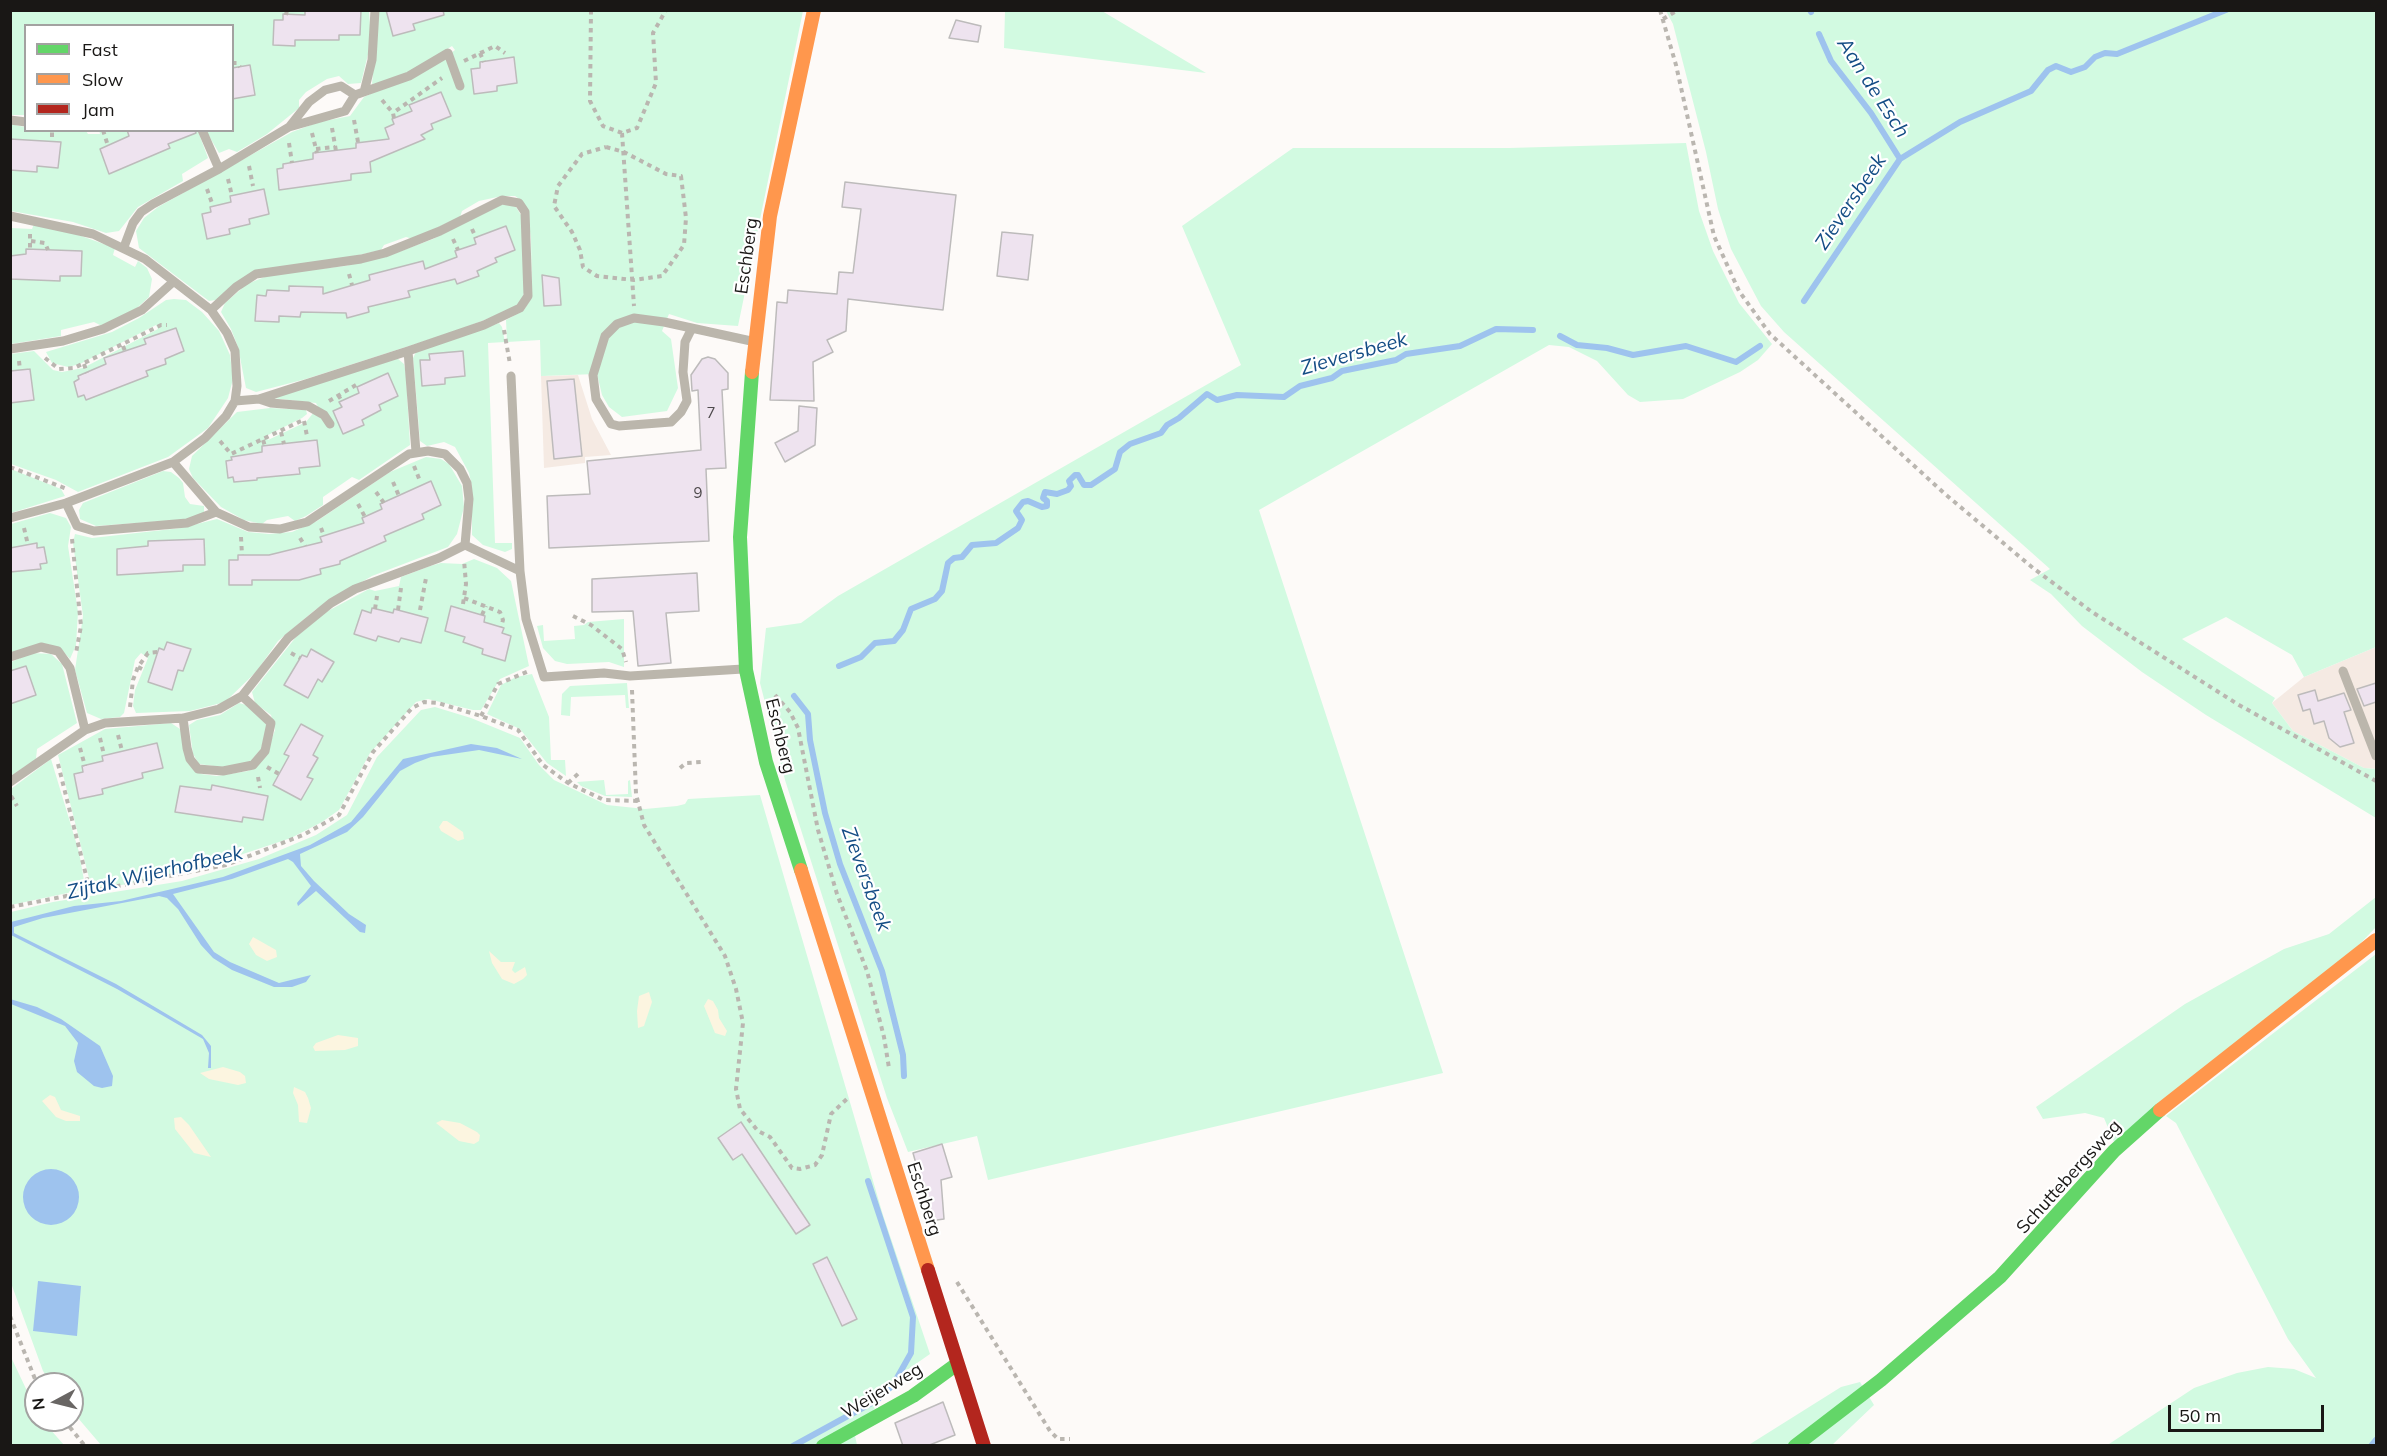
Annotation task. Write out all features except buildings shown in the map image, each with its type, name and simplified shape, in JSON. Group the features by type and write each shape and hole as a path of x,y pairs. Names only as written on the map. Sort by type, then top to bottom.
{"street":[{"name":"Eschberg","path":"814,10 770,216 754,342 740,537 746,670 766,762 984,1446"},
{"name":"Schuttebergsweg","path":"1795,1446 1881,1380 2000,1277 2114,1151 2144,1123 2376,940"},
{"name":"Weijerweg","path":"823,1446 913,1396 957,1364"}],"lane":[{"path":"124,247 128,233 141,212 289,127 345,111 360,94 372,60 375,10"},
{"path":"289,127 309,102 325,90 341,86 360,94 409,76 448,53 460,86"},
{"path":"203,132 219,169"},
{"path":"211,310 236,287 256,274 361,259 385,253 440,231 506,199 519,203 525,212 528,296 520,308 500,318 408,351 259,399 235,401"},
{"path":"10,216 75,228 124,247 145,259 211,310 227,333 235,351 237,377 235,401 217,426 174,462 70,501 10,518"},
{"path":"10,349 82,336 117,323 141,310 173,282"},
{"path":"692,328 685,342 683,372 687,401 681,412 671,422 619,426 611,424 603,415 596,399 593,375 605,336 617,324 634,318 692,328 754,342"},
{"path":"408,351 416,452"},
{"path":"511,376 520,571 526,619 544,676 604,673 630,676 746,670"},
{"path":"259,399 271,403 308,406 324,415 330,424"},
{"path":"174,462 216,512 249,527 280,529 296,526 316,516 394,463 416,452 428,451 445,454 464,476 469,500 462,547"},
{"path":"70,501 77,526 94,531 169,526 201,520 216,512"},
{"path":"10,782 85,730 105,723 183,718 219,710 242,696 288,638 355,589 462,547 520,571"},
{"path":"10,657 32,649 48,648 58,651 70,668 85,730"},
{"path":"2343,670 2376,756"},
{"path":"183,718 190,759 198,769 223,771 253,765 265,751 271,723 242,696"}],"path":[{"path":"591,10 590,101 603,126 622,133 637,128 656,83 653,33 666,10"},
{"path":"1660,10 1676,65 1714,237 1738,291 1783,348 1954,501 2033,568 2092,612 2239,705 2376,781"},
{"path":"1663,19 1678,10"},
{"path":"480,53 484,62"},
{"path":"234,63 240,67"},
{"path":"384,102 393,113"},
{"path":"355,124 358,142"},
{"path":"312,134 316,151 335,149 332,129"},
{"path":"52,132 52,137"},
{"path":"104,132 108,146"},
{"path":"622,133 634,280 634,318"},
{"path":"289,142 292,163"},
{"path":"606,147 624,152 666,174 681,176 686,218 684,245 662,276 634,280 597,276 583,267 580,250 572,232 554,206 558,186 582,154 606,147"},
{"path":"248,165 253,186"},
{"path":"228,179 232,196"},
{"path":"31,241 45,243 48,250"},
{"path":"500,318 511,376"},
{"path":"36,345 54,368 74,368 106,356 148,335 161,325 166,325"},
{"path":"123,346 125,351"},
{"path":"84,364 87,373"},
{"path":"338,395 342,401"},
{"path":"303,420 307,436"},
{"path":"281,432 284,444"},
{"path":"263,440 265,446"},
{"path":"220,441 231,454"},
{"path":"239,456 240,450"},
{"path":"10,467 65,488 70,501"},
{"path":"70,668 75,657 81,626 71,542 77,526"},
{"path":"26,532 28,545"},
{"path":"462,547 465,567 463,604"},
{"path":"420,610 427,573 425,563"},
{"path":"398,610 401,592 399,572"},
{"path":"464,598 500,612 504,620 501,627"},
{"path":"482,615 486,606"},
{"path":"573,616 591,625 622,649 630,676 638,801 644,825 725,957 736,989 744,1023 736,1089 740,1109 758,1131 770,1137 792,1168 800,1169 815,1165 822,1155 831,1114 868,1082"},
{"path":"131,720 133,680 138,667 148,653 158,652"},
{"path":"138,667 146,671"},
{"path":"481,716 498,684 510,676 541,669"},
{"path":"770,689 790,712 798,728 825,851 876,1004 888,1058 888,1076"},
{"path":"10,907 90,891 124,887 226,865 303,835 339,814 373,752 418,705 431,702 481,716 518,730 543,765 568,783 604,800 638,801"},
{"path":"54,752 90,891"},
{"path":"680,768 686,763 702,762"},
{"path":"568,783 579,772"},
{"path":"10,795 17,807"},
{"path":"954,1276 1050,1431 1058,1439 1070,1439"},
{"path":"10,1316 32,1372"},
{"path":"74,1432 85,1446"}],"shaded area":[{"path":"578,375 592,419 611,455 585,457 585,463 544,468 541,376"},
{"path":"2376,647 2376,769 2364,768 2293,731 2272,703 2304,677"}],"green space":[{"path":"10,11 369,11 371,42 361,83 348,84 339,76 327,79 306,92 299,100 299,108 267,134 237,152 229,149 219,153 207,132 234,132 234,24 24,24 24,115 11,115"},
{"path":"379,11 803,11 738,326 697,323 669,314 662,331 671,339 678,388 667,411 622,417 609,407 602,395 597,374 541,376 540,340 507,342 506,320 524,310 532,297 531,239 527,208 515,196 479,201 462,211 460,217 413,239 406,237 384,245 381,250 350,257 258,270 216,300 209,301 139,248 136,231 144,218 158,207 292,132 319,122 350,116 364,97 438,63 455,50 452,46 416,69 382,83 372,84"},
{"path":"1005,11 1102,11 1206,73 1004,48"},
{"path":"1666,11 2376,11 2376,647 2304,677 2292,655 2226,617 2182,639 2275,698 2272,703 2293,731 2364,768 2376,769 2376,818 2206,715 2142,672 2082,626 2051,594 2030,580 2050,569 1784,332 1761,306 1731,249 1718,209 1706,152 1673,24"},
{"path":"10,124 24,127 24,132 100,134 100,132 198,132 208,158 182,174 183,181 138,207 119,231 106,233 73,222 11,211"},
{"path":"1686,143 1699,211 1713,251 1739,303 1772,344 1758,360 1740,372 1683,399 1640,402 1628,395 1597,361 1569,347 1549,345 1259,510 1443,1073 988,1180 977,1136 908,1152 887,1098 785,780 760,683 766,628 801,623 838,596 1241,365 1182,226 1293,148 1509,148"},
{"path":"507,204 516,207 521,215 525,288 522,301 510,310 456,331 306,379 256,392 246,388 238,347 221,312 225,303 247,284 272,274 345,266 388,256 433,239 498,205"},
{"path":"34,224 73,233 115,248 113,255 135,267 138,261 147,268 152,279 149,297 137,308 102,326 94,322 61,330 61,336 11,344 11,228 32,229"},
{"path":"166,300 186,300 202,312 219,331 230,355 233,379 228,398 208,428 168,457 78,492 56,480 11,464 11,354 34,351 53,370 62,372 83,368 158,329 156,325 80,364 68,367 52,363 46,352 112,332"},
{"path":"499,323 505,342 488,343 495,543 512,543 512,549 505,552 483,545 472,535 472,487 469,473 455,447 444,442 427,446 420,441 413,358 416,352"},
{"path":"397,358 404,364 406,374 410,445 359,480 352,477 323,497 323,505 306,516 295,521 288,516 267,520 262,524 244,520 221,507 193,478 189,469 192,456 237,412 270,408 306,410 307,414 302,418 266,436 268,440 306,422 318,407 316,403 272,398"},
{"path":"426,457 441,459 449,464 462,486 464,507 457,534 448,547 372,576 315,610 278,641 256,672 225,702 190,711 136,713 133,706 135,690 148,658 141,653 135,660 124,713 120,717 101,719 87,713 75,670 83,616 73,543 75,534 92,538 181,528 217,519 248,532 269,534 292,532 317,521 390,472"},
{"path":"11,469 61,489 65,496 11,513"},
{"path":"163,471 171,472 179,478 183,483 185,497 190,504 204,506 204,513 192,519 96,526 80,519 79,510 83,503"},
{"path":"50,513 66,518 71,527 68,546 78,612 76,645 70,659 61,649 48,644 11,654 11,524"},
{"path":"474,559 497,568 511,581 529,666 500,679 481,710 428,699 416,702 370,753 339,810 291,838 204,867 108,888 91,886 58,755 105,729 171,723 180,729 201,774 217,776 248,771 257,766 266,755 275,730 271,715 255,703 252,692 296,637 326,612 369,589 375,591 399,586 401,577 430,566 441,563 462,564"},
{"path":"624,619 624,667 609,662 567,664 555,661 543,648 537,626 543,625 544,641 575,639 574,626 588,622"},
{"path":"32,653 51,654 62,664 77,723 37,749 36,759 11,776 11,662"},
{"path":"532,674 549,717 551,760 565,760 566,776 547,763 520,729 487,714 501,685 516,677"},
{"path":"627,683 629,708 626,708 625,695 571,697 570,716 561,715 562,694 570,686"},
{"path":"239,703 246,705 267,725 261,749 249,763 228,768 199,764 193,754 189,725 197,720 220,715"},
{"path":"435,707 471,718 520,738 539,765 554,780 607,805 645,809 677,806 685,804 688,799 760,795 883,1215 930,1354 897,1377 855,1436 857,1445 101,1445 84,1425 84,1372 43,1371 11,1283 11,912 53,902 182,881 259,859 316,835 347,815 377,757 421,710"},
{"path":"51,759 79,852 85,886 77,891 11,905 11,789"},
{"path":"604,780 606,795 628,794 628,781 630,780 632,797 605,796 577,782"},
{"path":"2376,897 2376,927 2356,948 2114,1142 2104,1118 2085,1113 2043,1119 2036,1107 2185,1004 2284,949 2329,934"},
{"path":"2376,954 2376,1445 2106,1446 2194,1388 2237,1373 2268,1367 2294,1369 2316,1378 2288,1339 2176,1123 2166,1116"},
{"path":"11,1357 24,1385 24,1432 53,1432 64,1445 11,1445"},
{"path":"1860,1382 1874,1405 1832,1445 1747,1446 1841,1387"}],"sand":[{"path":"443,821 447,821 463,832 464,839 458,841 441,831 439,827"},
{"path":"253,937 276,950 277,957 267,961 256,955 249,944"},
{"path":"489,951 501,962 515,962 512,970 515,973 525,967 527,975 514,984 502,979 492,963"},
{"path":"649,992 652,1002 644,1026 638,1028 639,996"},
{"path":"708,999 713,1001 718,1010 719,1018 727,1031 725,1036 715,1033 704,1006"},
{"path":"338,1035 358,1038 358,1046 345,1050 315,1051 313,1047 316,1043"},
{"path":"223,1067 240,1072 245,1076 246,1083 238,1085 209,1079 200,1073"},
{"path":"294,1087 305,1092 308,1098 311,1108 307,1123 299,1122 298,1105 293,1093"},
{"path":"50,1095 55,1097 61,1110 80,1116 80,1121 66,1121 56,1117 42,1101"},
{"path":"181,1117 211,1157 194,1153 175,1129 174,1118"},
{"path":"442,1120 460,1123 477,1132 480,1135 479,1141 474,1144 459,1141 436,1123"}],"water":[{"path":"471,744 497,748 522,759 479,750 431,757 415,763 400,771 363,817 347,832 300,854 301,866 349,914 366,925 365,933 360,932 316,891 298,906 297,903 311,886 293,862 288,859 232,879 173,894 214,952 230,962 279,983 311,975 306,982 292,987 274,987 232,970 213,958 201,945 178,909 167,898 159,896 43,918 14,927 14,933 116,984 202,1035 211,1046 211,1068 208,1068 209,1053 203,1039 117,989 11,935 11,922 74,906 121,901 223,877 310,845 351,822 403,759"},
{"path":"10,999 37,1007 61,1019 100,1046 113,1076 112,1086 102,1088 94,1086 77,1072 74,1061 78,1043 65,1026 11,1004"},
{"path":"51,1169 62,1171 71,1177 77,1186 79,1197 77,1208 71,1217 62,1223 51,1225 40,1223 31,1217 25,1208 23,1197 25,1186 31,1177 40,1171"},
{"path":"38,1281 81,1286 77,1336 33,1331"}],"waterway":[{"name":"Zieversbeek","path":"1804,301 1900,159 1960,122 2031,91 2048,70 2056,66 2071,72 2085,67 2095,57 2105,53 2117,54 2226,10"},
{"name":"Aan de Esch","path":"1819,34 1831,61 1871,113 1900,159"},
{"name":"Zieversbeek","path":"839,666 861,657 875,643 894,641 903,630 911,609 935,599 942,591 948,563 954,558 962,557 972,545 996,543 1018,528 1022,520 1016,511 1023,502 1028,501 1042,507 1047,506 1047,501 1043,498 1045,492 1057,494 1068,490 1071,486 1069,481 1075,475 1078,475 1084,485 1091,485 1115,469 1120,452 1130,444 1161,433 1167,425 1179,418 1207,394 1217,400 1237,395 1284,397 1300,386 1332,378 1342,371 1396,360 1406,354 1460,346 1496,329 1533,330"},
{"name":"Zieversbeek","path":"1560,336 1577,345 1607,348 1633,355 1686,346 1736,362 1760,346"},
{"name":"Zieversbeek","path":"794,696 808,714 810,740 825,813 840,864 882,971 903,1055 904,1076"},
{"name":"Zieversbeek","path":"793,1446 877,1400 893,1385 911,1353 913,1317 868,1181"},
{"path":"2371,1446 2376,1440"}],"traffic: fast":[{"path":"752,372 740,537 746,670 766,762 801,870"},
{"path":"1795,1446 1881,1380 2000,1277 2114,1151 2160,1110"},
{"path":"823,1446 913,1396 957,1364"}],"traffic: slow":[{"path":"752,372 770,216 814,10"},
{"path":"801,870 928,1270"},
{"path":"2160,1110 2376,940"}],"traffic: jam":[{"path":"928,1270 984,1446"}],"water label":[{"name":"Zijtak Wijerhofbeek","path":"155,873"}]}
